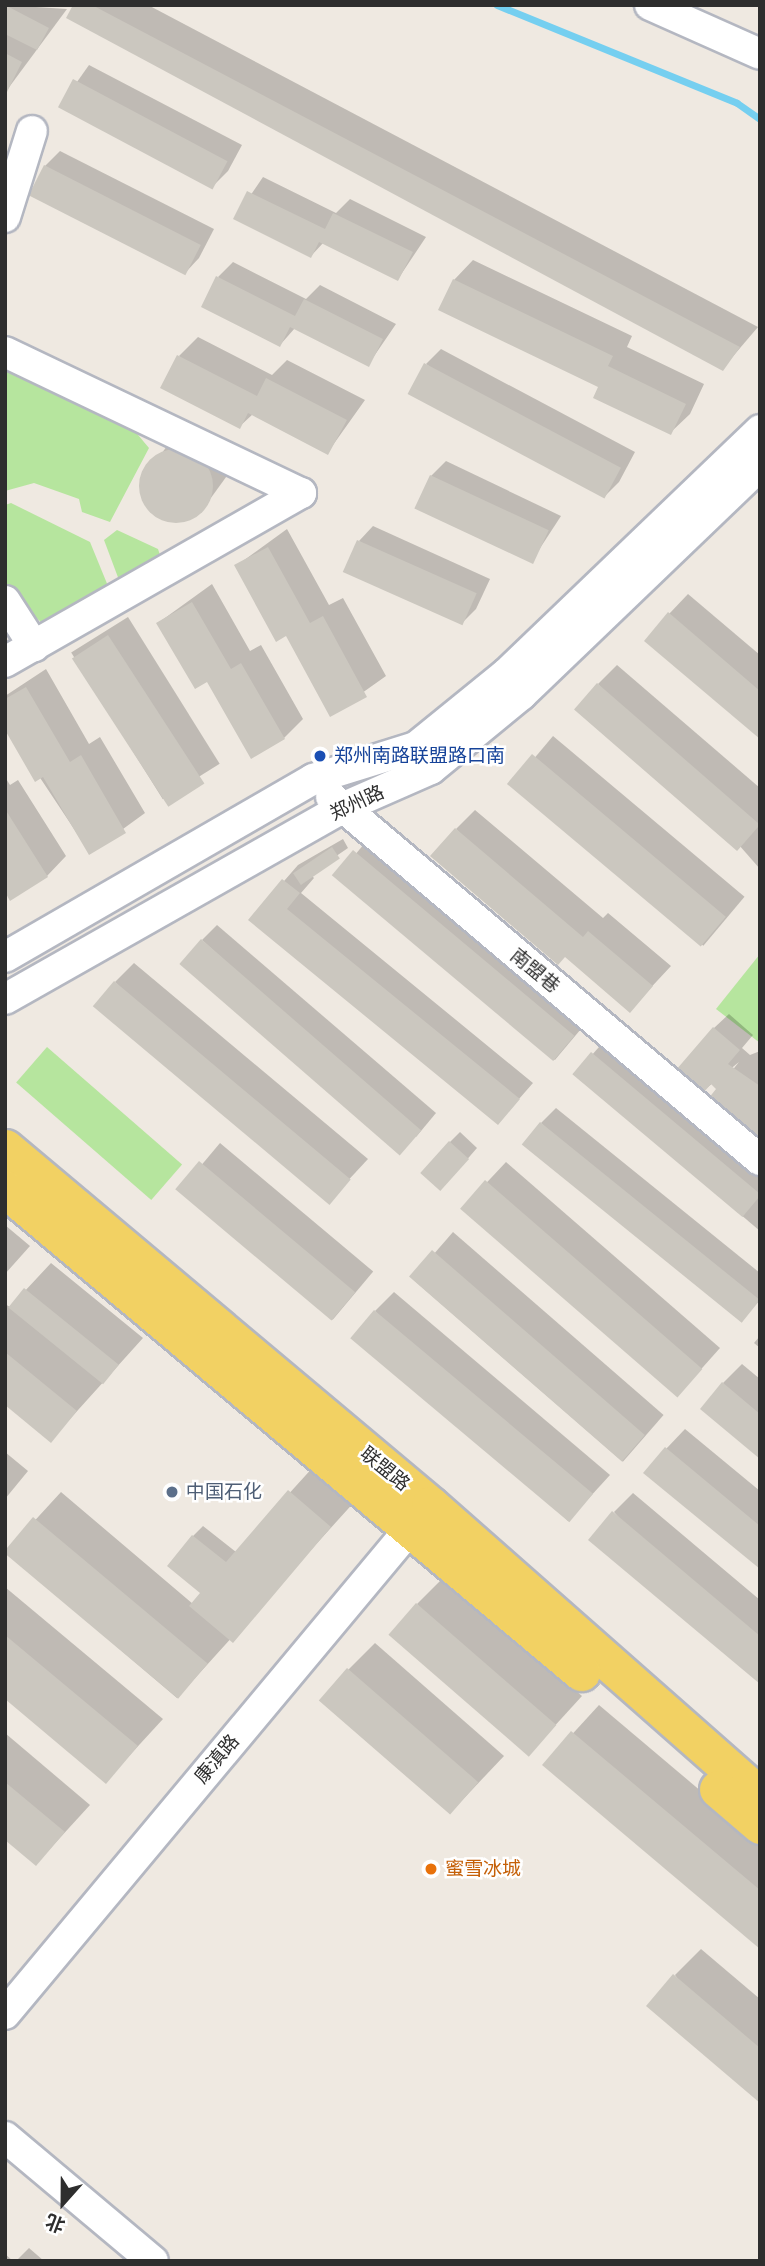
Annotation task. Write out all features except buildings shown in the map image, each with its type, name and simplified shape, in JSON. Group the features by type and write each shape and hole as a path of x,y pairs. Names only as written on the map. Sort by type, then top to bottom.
{"main road":[{"name":"联盟路","path":"5,1148 414,1510 760,1825"},
{"name":"联盟路","path":"5,1189 414,1510 760,1796"}],"street":[{"path":"650,5 760,54"},
{"path":"5,217 32,131"},
{"path":"5,352 301,493 5,662"},
{"name":"郑州路","path":"5,957 313,779 416,747 507,673 760,430"},
{"name":"郑州路","path":"5,999 342,808 431,769 522,695 760,466"},
{"path":"5,601 34,646"},
{"name":"南盟巷","path":"313,779 342,808 760,1160"},
{"name":"康滇路","path":"5,1986 414,1510"},
{"name":"康滇路","path":"5,2014 414,1510"},
{"path":"5,2137 153,2261"},
{"path":"5,2162 123,2261"}],"green space":[{"path":"5,358 118,411 149,448 110,522 82,512 79,499 34,483 5,491"},
{"path":"11,503 90,542 108,586 41,622 14,599 5,580 5,505"},
{"path":"117,530 158,549 161,558 119,580 104,540"},
{"path":"760,954 760,1043 716,1009"},
{"path":"47,1047 182,1164 151,1200 16,1082"}],"waterway":[{"path":"497,5 737,103 760,119"}],"place":[{"name":"郑州南路联盟路口南","path":"320,756"},
{"name":"中国石化","path":"172,1492"},
{"name":"蜜雪冰城","path":"431,1869"}]}
